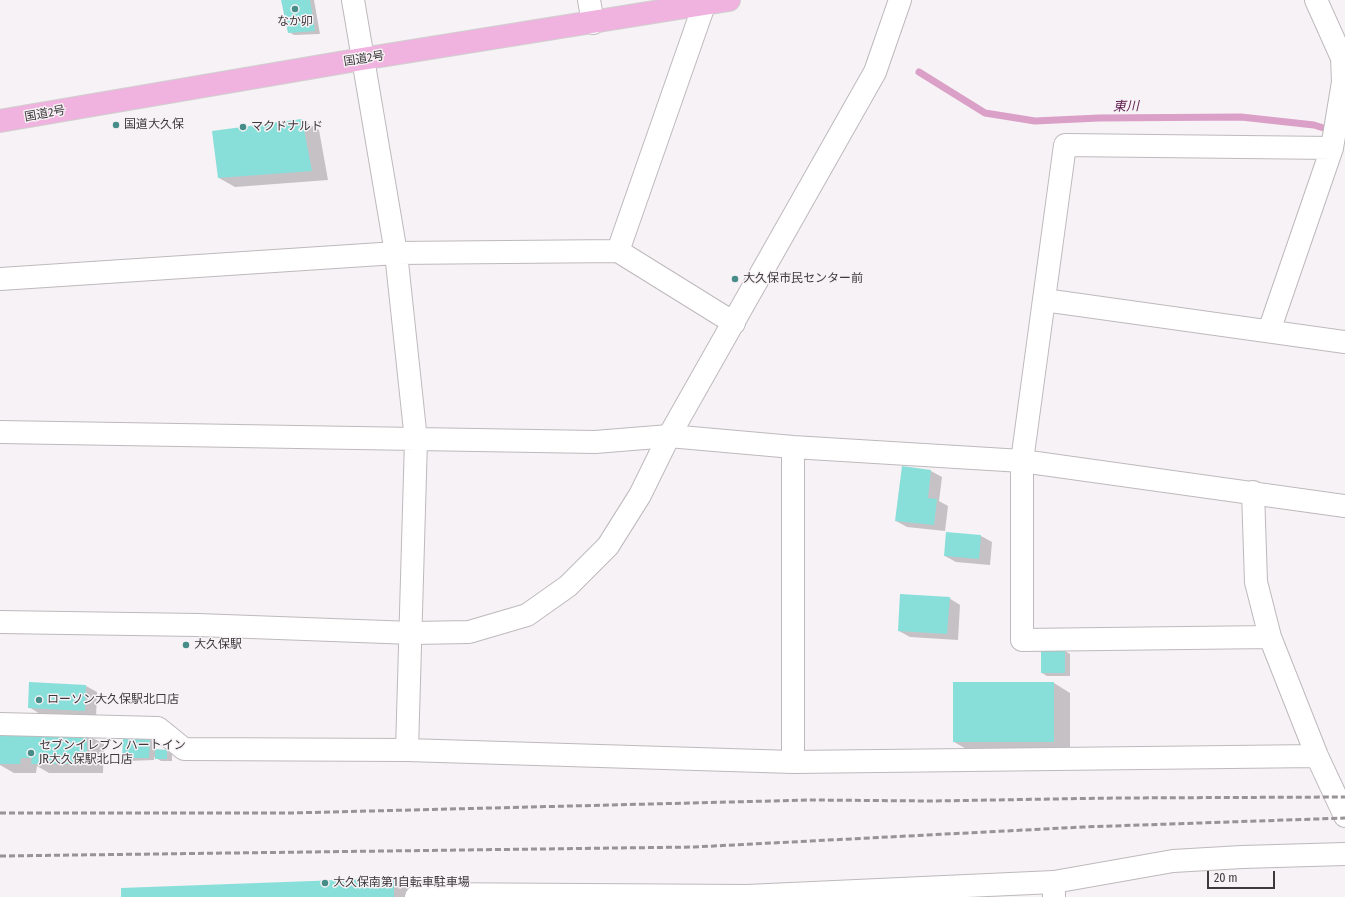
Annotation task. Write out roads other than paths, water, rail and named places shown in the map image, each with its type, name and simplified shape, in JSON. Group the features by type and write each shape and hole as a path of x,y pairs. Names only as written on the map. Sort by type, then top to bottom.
{"highway":[{"name":"国道2号","path":"0,122 362,59 729,0"}],"street":[{"path":"353,0 396,253 416,440 412,632 407,750"},
{"path":"589,0 593,23"},
{"path":"0,622 198,625 412,632 469,632 527,615 568,586 608,546 640,494 669,436 875,72 900,0"},
{"path":"1269,331 1334,135 1344,83 1342,58 1316,0"},
{"path":"618,252 704,5"},
{"path":"1270,637 1022,640 1022,461 1065,145 1334,135"},
{"path":"0,279 396,253 618,252 734,323"},
{"path":"1044,300 1345,342"},
{"path":"0,432 595,442 669,436 793,448 1022,461 1345,506"},
{"path":"793,448 793,762"},
{"path":"1253,492 1256,582 1270,637 1317,756 1336,775 1345,816"},
{"path":"0,724 158,728 184,750 407,750 793,762 1317,756"},
{"path":"416,897 420,894 747,896 1054,889 1173,861 1345,854"}],"waterway":[{"name":"東川","path":"919,72 985,113 1035,121 1099,118 1241,117 1314,125 1333,131"}],"railway":[{"path":"0,813 291,813 810,800 931,801 1115,798 1345,797"},
{"path":"0,856 694,847 1083,827 1345,818"}],"place":[{"name":"なか卯","path":"295,9"},
{"name":"国道大久保","path":"116,125"},
{"name":"マクドナルド","path":"243,127"},
{"name":"大久保市民センター前","path":"735,279"},
{"name":"大久保駅","path":"186,645"},
{"name":"ローソン大久保駅北口店","path":"39,700"},
{"name":"セブンイレブン ハートイン JR大久保駅北口店","path":"31,753"},
{"name":"大久保南第1自転車駐車場","path":"325,883"}]}
